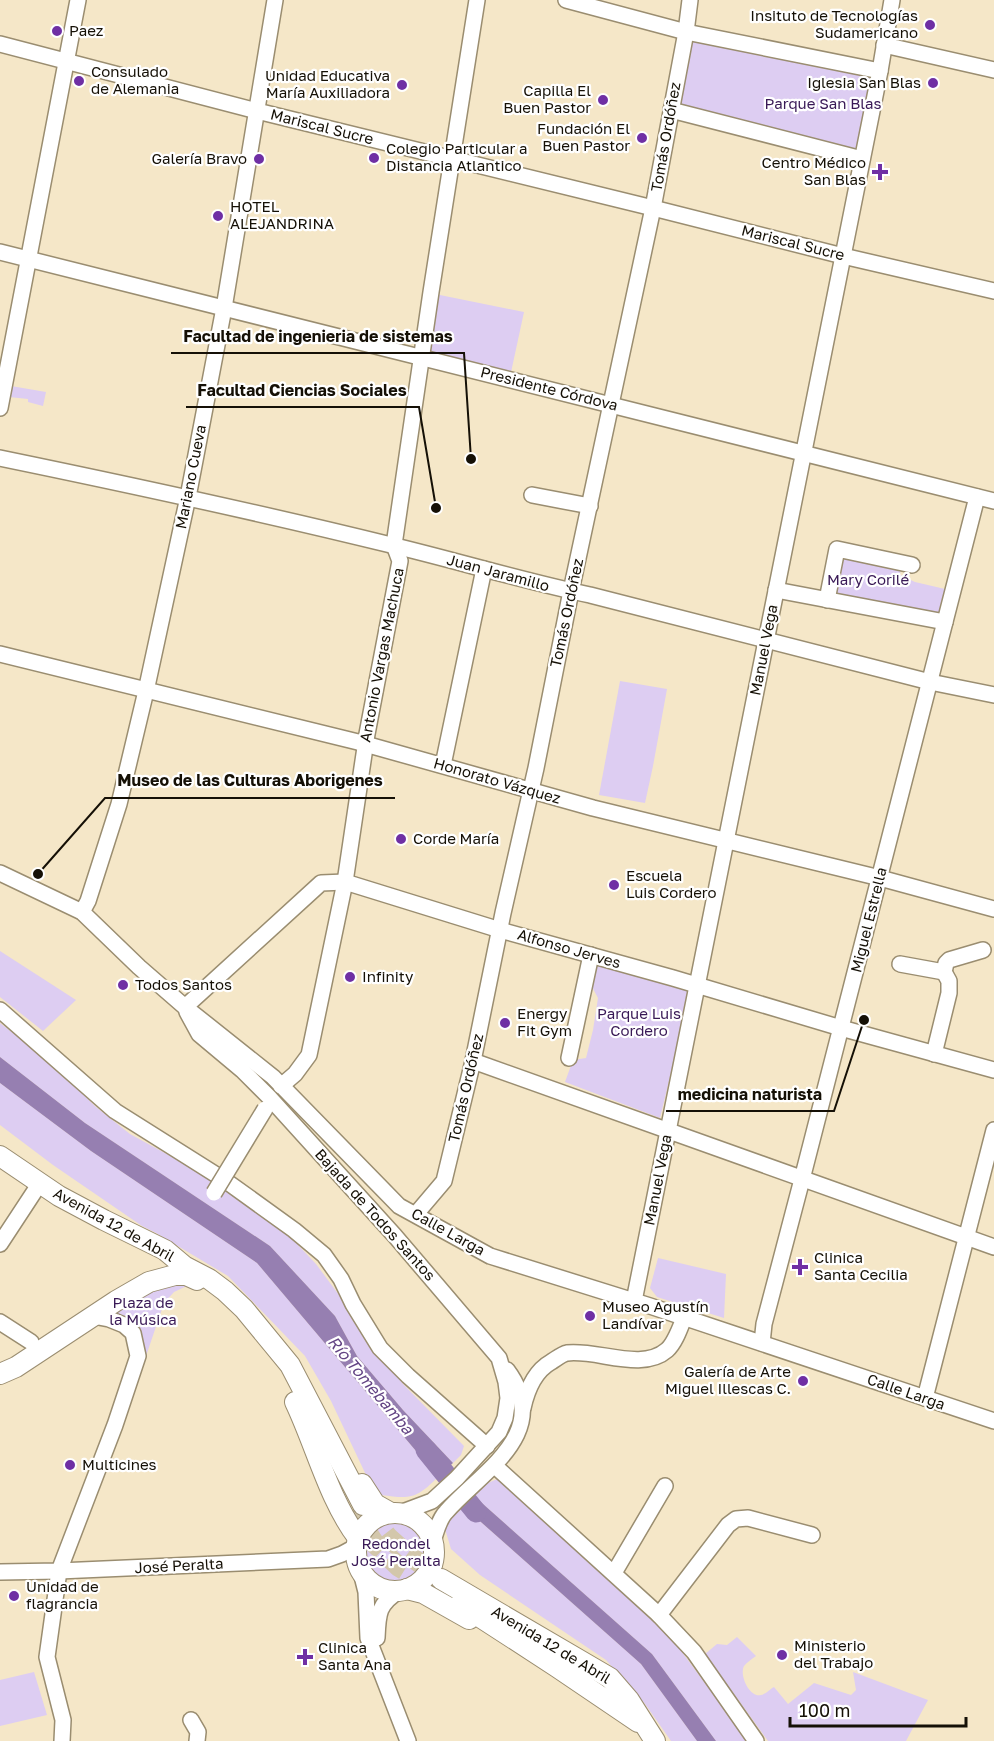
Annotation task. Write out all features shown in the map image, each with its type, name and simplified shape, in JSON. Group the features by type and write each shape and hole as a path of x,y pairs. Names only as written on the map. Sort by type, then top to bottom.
{"main road":[{"name":"Avenida 12 de Abril","path":"0,1156 59,1196 104,1221 165,1250 178,1271 217,1294 240,1314 304,1407 358,1507 290,1365 244,1309 225,1291 209,1279 178,1271"},
{"path":"165,1250 214,1274 252,1308 300,1364 356,1476 375,1504 417,1519 429,1533 446,1565 474,1587 582,1655 610,1678"},
{"path":"0,1362 139,1274 158,1267 178,1271"},
{"path":"0,1374 16,1367 149,1282 178,1271"},
{"path":"280,1370 308,1429 338,1506 356,1542"},
{"path":"395,1513 374,1518 362,1530 356,1542 355,1556 366,1579 381,1589 416,1590 445,1605 542,1665 593,1692"},
{"path":"403,1590 415,1586 428,1573 432,1566 433,1544"},
{"name":"Avenida 12 de Abril","path":"438,1584 610,1678 629,1700 647,1735 593,1692 438,1584"}],"street":[{"path":"0,408 78,0"},
{"name":"Mariano Cueva","path":"82,912 88,901 119,804 188,497 224,308 275,0"},
{"name":"Antonio Vargas Machuca","path":"281,1086 295,1074 309,1055 345,882 365,745 400,561 394,545 477,0"},
{"path":"566,0 686,32 879,71"},
{"name":"Tomás Ordóñez","path":"416,1214 444,1181 472,1061 653,208 690,0"},
{"name":"Manuel Vega","path":"634,1301 892,0"},
{"name":"Mariscal Sucre","path":"0,44 256,111 994,291"},
{"path":"884,45 994,70"},
{"path":"671,110 862,159"},
{"name":"Presidente Córdova","path":"0,252 994,501"},
{"name":"Juan Jaramillo","path":"0,458 188,497 394,545 930,682 994,695"},
{"path":"532,495 590,506"},
{"name":"Miguel Estrella","path":"762,1343 764,1324 977,497"},
{"path":"827,600 837,549 912,565"},
{"path":"442,765 484,569"},
{"path":"776,590 945,622"},
{"name":"Honorato Vázquez","path":"0,654 365,745 531,791 880,878 994,909"},
{"name":"Calle Larga","path":"0,873 82,912 184,1007 273,1077 399,1206 490,1256 634,1301 994,1421"},
{"name":"Alfonso Jerves","path":"184,1007 321,883 345,882 500,930 994,1070"},
{"path":"934,1053 949,993 949,981 944,972 946,963 949,960 983,950"},
{"path":"568,1058 591,955"},
{"path":"900,964 944,972"},
{"name":"Bajada de Todos Santos","path":"184,1007 199,1034 242,1070 267,1103 394,1236 499,1358 508,1398 505,1418 499,1432 457,1478 432,1501 395,1513"},
{"path":"0,1010 115,1111 225,1180 294,1230 324,1255 380,1348 487,1446"},
{"path":"472,1061 994,1247"},
{"path":"214,1193 267,1103"},
{"path":"925,1398 994,1130"},
{"path":"0,1244 40,1183"},
{"path":"63,1741 63,1720 47,1657 59,1571 115,1425 138,1356 133,1333 124,1325 93,1316"},
{"path":"433,1544 444,1514 495,1466 509,1448 517,1434 525,1399 535,1378 546,1365 566,1353 587,1353 642,1360 655,1357 668,1350 684,1318"},
{"path":"0,1322 31,1342"},
{"path":"499,1358 517,1385 522,1414"},
{"path":"495,1466 659,1615 694,1652 756,1741"},
{"path":"614,1573 665,1486"},
{"path":"659,1615 728,1525 736,1519 748,1518 812,1535"},
{"name":"José Peralta","path":"0,1572 328,1559 342,1554 356,1542"},
{"path":"361,1572 366,1592 368,1638 408,1741"},
{"path":"379,1668 378,1616 382,1605 390,1597 403,1590"},
{"path":"191,1720 198,1732 197,1741"}],"green space":[{"name":"Parque San Blas","path":"688,37 872,73 859,153 677,109"},
{"path":"435,294 524,312 510,377 425,356"},
{"path":"11,386 46,392 43,406 28,402 28,399 9,397"},
{"name":"Mary Corilé","path":"843,552 901,565 900,575 915,582 945,589 939,617 832,595"},
{"path":"620,681 667,689 645,803 599,795"},
{"path":"0,951 76,1000 43,1031 0,997"},
{"name":"Parque Luis Cordero","path":"593,961 688,990 684,1019 660,1118 565,1082 573,1060 586,1058 593,1030 598,998 589,981"},
{"path":"0,1023 13,1033 22,1035 96,1107 130,1134 205,1175 281,1227 316,1264 374,1348 403,1384 464,1446 461,1455 453,1463 403,1410 357,1356 335,1316 270,1246 85,1123 0,1057"},
{"path":"0,1083 91,1151 257,1263 438,1477 424,1490 412,1496 381,1495 367,1477 331,1401 305,1356 228,1276 142,1226 53,1165 0,1125"},
{"path":"658,1258 726,1274 724,1318 657,1297 650,1288"},
{"name":"Plaza de la Música","path":"170,1283 187,1286 174,1292 164,1303 145,1359 140,1347 112,1315 127,1301"},
{"path":"497,1479 516,1491 618,1585 679,1648 748,1741 716,1741 652,1654 474,1496 488,1483"},
{"path":"464,1507 641,1664 697,1741 671,1741 645,1704 606,1660 480,1575 451,1549 445,1529 446,1522"},
{"name":"Redondel José Peralta","path":"390,1521 402,1521 418,1530 425,1540 427,1552 425,1564 418,1574 402,1583 390,1583 379,1578 370,1569 365,1558 365,1546 370,1535 379,1526"},
{"path":"737,1637 756,1656 744,1666 743,1675 749,1690 757,1695 774,1687 788,1704 814,1683 851,1695 856,1690 853,1672 928,1700 906,1741 768,1741 705,1654 717,1644 727,1645"},
{"path":"34,1672 47,1715 0,1726 0,1680"}],"water":[{"path":"0,1057 85,1123 270,1246 335,1316 357,1356 403,1410 453,1463 438,1477 257,1263 91,1151 0,1083"},
{"path":"474,1496 652,1654 716,1741 697,1741 641,1664 464,1507"}],"waterway":[{"name":"Río Tomebamba","path":"426,1450 476,1512"}],"tunnel":[{"path":"353,1510 375,1544 399,1567 435,1589"},
{"path":"367,1510 388,1537 439,1577"}],"place":[{"name":"Insituto de Tecnologías Sudamericano","path":"930,25"},
{"name":"Paez","path":"57,31"},
{"name":"Consulado de Alemania","path":"79,81"},
{"name":"Iglesia San Blas","path":"933,83"},
{"name":"Unidad Educativa María Auxiliadora","path":"402,85"},
{"name":"Capilla El Buen Pastor","path":"603,100"},
{"name":"Fundación El Buen Pastor","path":"642,138"},
{"name":"Colegio Particular a Distancia Atlantico","path":"374,158"},
{"name":"Galería Bravo","path":"259,159"},
{"name":"Centro Médico San Blas","path":"880,172"},
{"name":"HOTEL ALEJANDRINA","path":"218,216"},
{"name":"Facultad de ingenieria de sistemas","path":"471,459"},
{"name":"Facultad Ciencias Sociales","path":"436,508"},
{"name":"Corde María","path":"401,839"},
{"name":"Museo de las Culturas Aborigenes","path":"38,874"},
{"name":"Escuela Luis Cordero","path":"614,885"},
{"name":"Infinity","path":"350,977"},
{"name":"Todos Santos","path":"123,985"},
{"name":"medicina naturista","path":"864,1020"},
{"name":"Energy Fit Gym","path":"505,1023"},
{"name":"Clinica Santa Cecilia","path":"800,1267"},
{"name":"Museo Agustín Landívar","path":"590,1316"},
{"name":"Galería de Arte Miguel Illescas C.","path":"803,1381"},
{"name":"Multicines","path":"70,1465"},
{"name":"Unidad de flagrancia","path":"14,1596"},
{"name":"Ministerio del Trabajo","path":"782,1655"},
{"name":"Clinica Santa Ana","path":"305,1657"}]}
